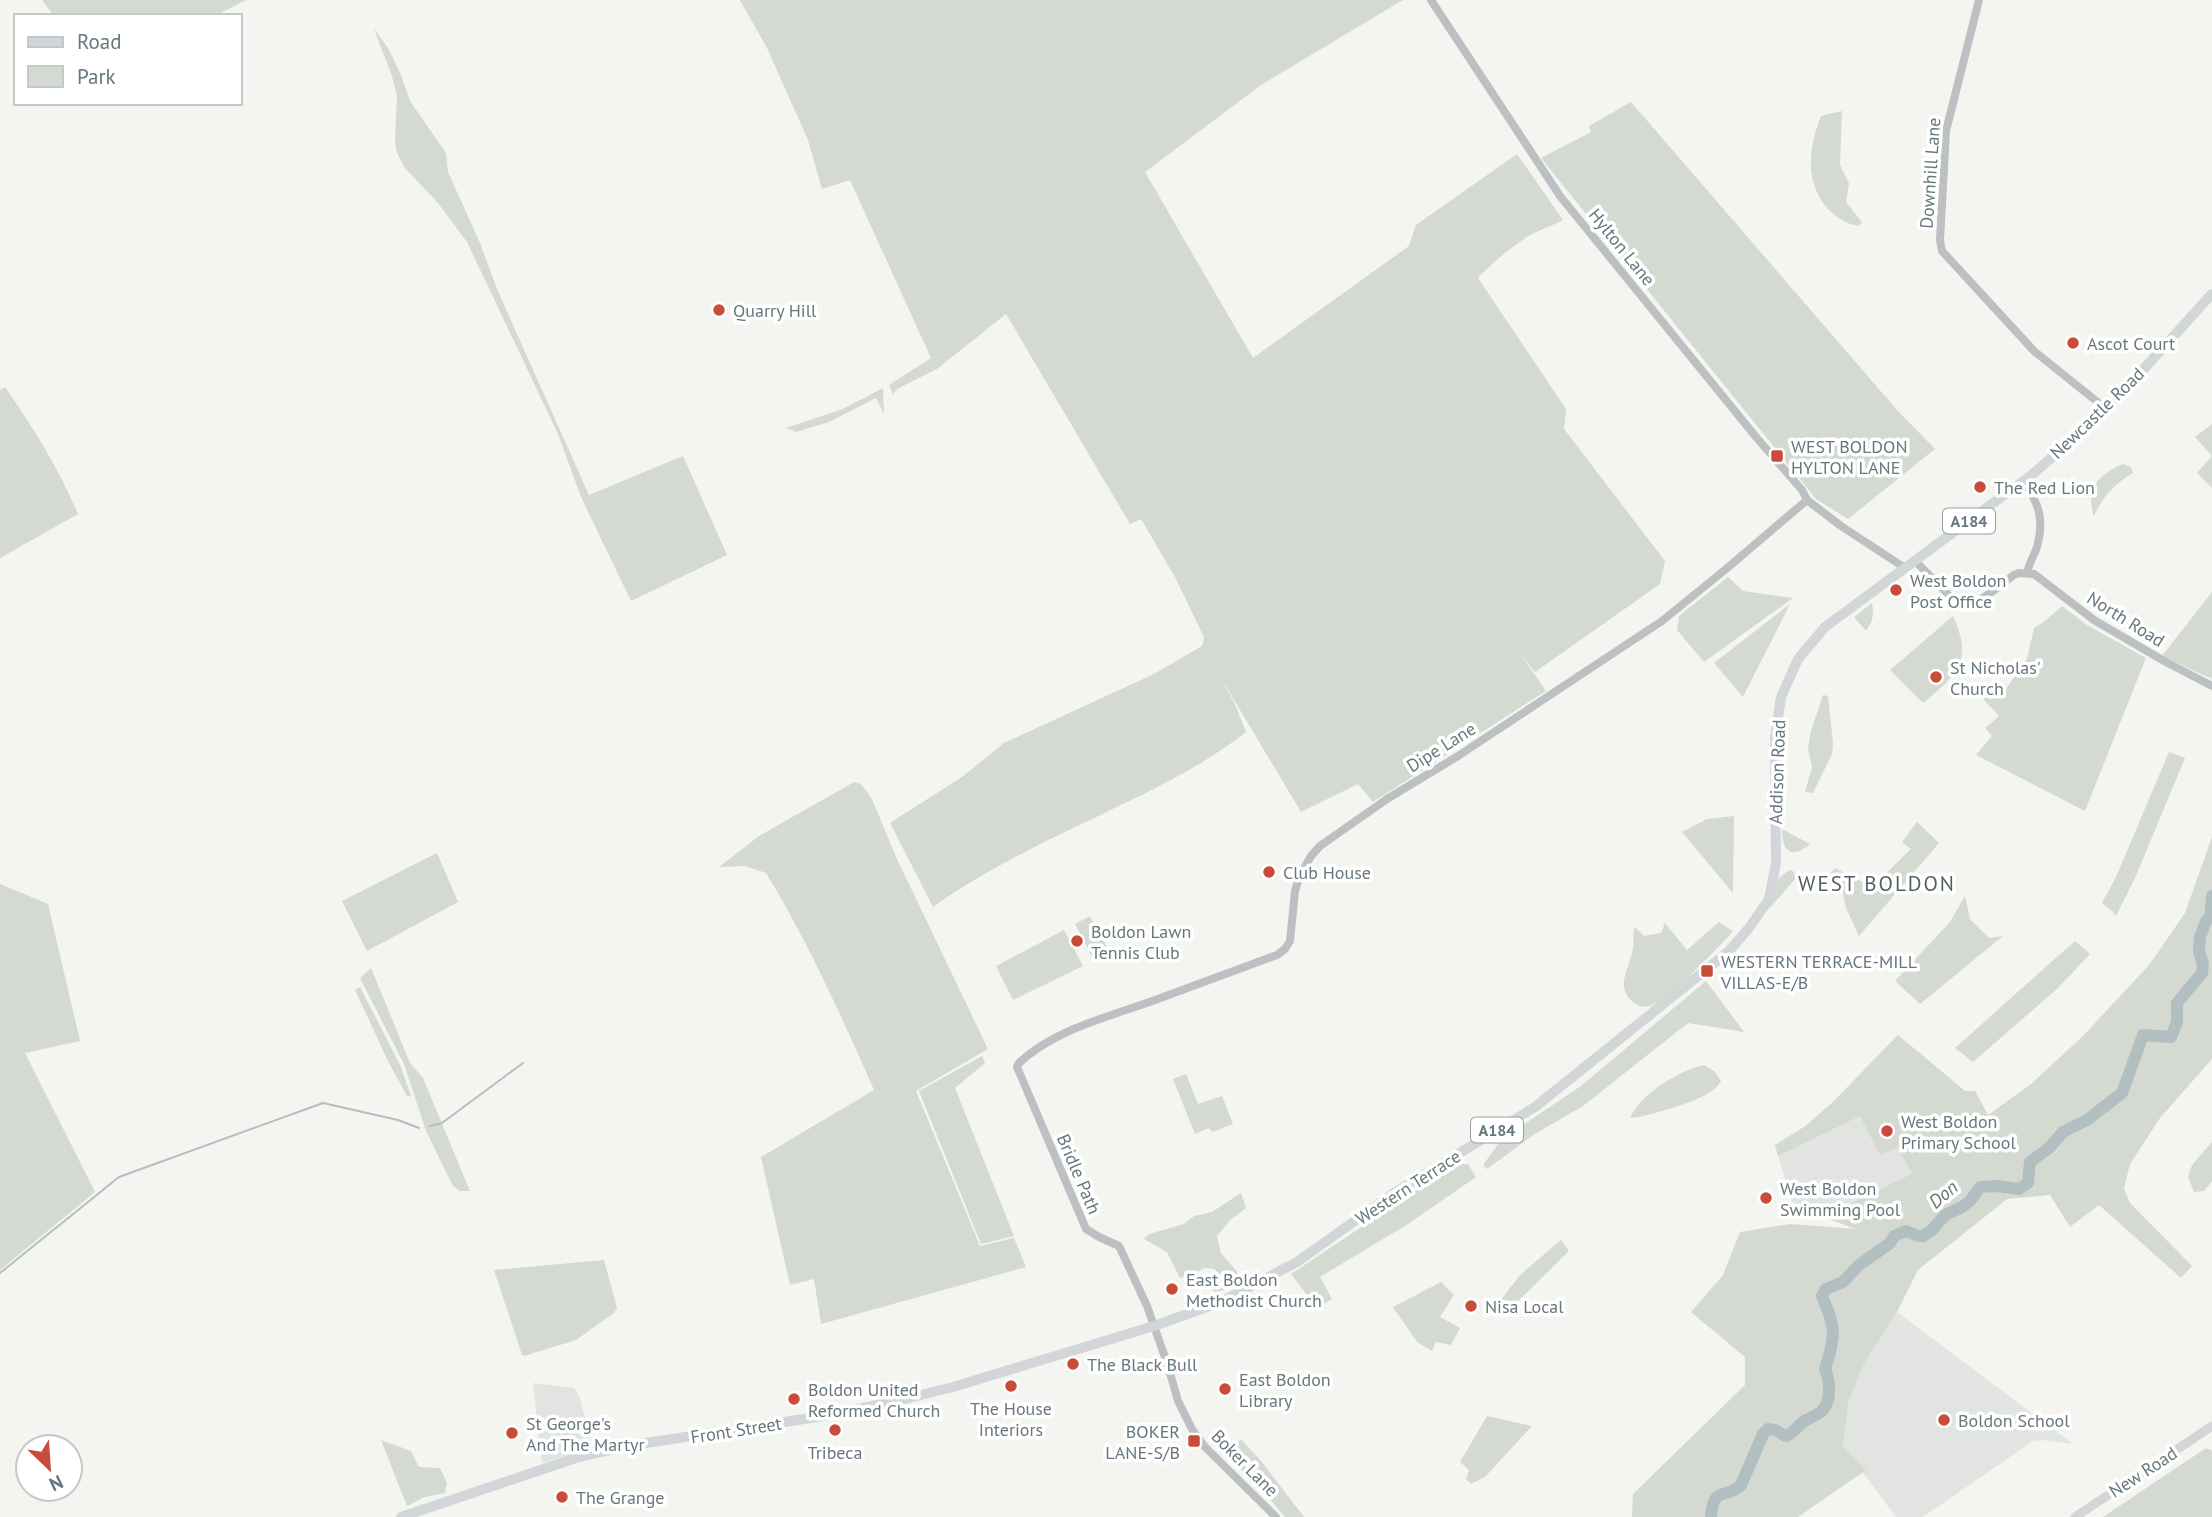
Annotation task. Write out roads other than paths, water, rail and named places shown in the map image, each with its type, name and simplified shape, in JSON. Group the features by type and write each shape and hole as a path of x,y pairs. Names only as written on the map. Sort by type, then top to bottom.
{"main road":[{"name":"Newcastle Road","path":"1905,568 2008,492 2025,483 2078,436 2212,294"},
{"name":"Addison Road","path":"1776,863 1774,751 1781,697 1798,659 1825,626 1905,568"},
{"name":"Western Terrace","path":"1154,1326 1221,1302 1297,1262 1394,1194 1553,1095 1728,953 1769,899 1776,863"},
{"name":"Front Street","path":"401,1517 573,1458 639,1444 824,1416 897,1401 985,1378 1154,1326"},
{"name":"New Road","path":"2075,1517 2212,1426"}],"street":[{"name":"Hylton Lane","path":"1431,0 1560,196 1802,490 1807,500"},
{"name":"Downhill Lane","path":"1979,0 1946,131 1940,240 1942,251 2034,351 2105,408"},
{"path":"1915,561 1962,607 1971,605 2014,575 2028,573 2037,547 2040,517 2036,501 2025,483"},
{"path":"1807,500 1905,568"},
{"name":"Dipe Lane","path":"1017,1067 1022,1059 1040,1046 1071,1031 1277,956 1290,941 1295,891 1299,878 1320,846 1387,799 1662,621 1807,500"},
{"name":"North Road","path":"2028,573 2034,574 2094,620 2212,686"},
{"name":"Bridle Path","path":"1017,1067 1086,1229 1119,1246 1154,1326 1175,1393"},
{"name":"Boker Lane","path":"1175,1393 1188,1423 1205,1447 1276,1517"}],"waterway":[{"name":"Don","path":"1711,1517 1715,1500 1741,1485 1763,1434 1768,1429 1786,1436 1825,1407 1829,1390 1825,1369 1833,1340 1832,1324 1822,1296 1826,1289 1843,1282 1859,1265 1890,1243 1894,1236 1906,1231 1923,1236 1945,1215 1970,1201 1980,1187 2019,1189 2028,1183 2030,1162 2049,1148 2063,1132 2087,1120 2122,1093 2143,1035 2171,1037 2177,1022 2177,1003 2202,973 2200,937 2206,921 2210,918 2212,896"},
{"path":"430,1126 442,1123 523,1063"},
{"path":"0,1273 119,1177 323,1103 398,1120 419,1128"}],"place":[{"name":"Quarry Hill","path":"719,310"},
{"name":"Ascot Court","path":"2073,343"},
{"name":"WEST BOLDON HYLTON LANE","path":"1777,456"},
{"name":"The Red Lion","path":"1980,487"},
{"name":"West Boldon Post Office","path":"1896,590"},
{"name":"St Nicholas' Church","path":"1936,677"},
{"name":"Club House","path":"1269,872"},
{"name":"Boldon Lawn Tennis Club","path":"1077,941"},
{"name":"WESTERN TERRACE-MILL VILLAS-E/B","path":"1707,971"},
{"name":"West Boldon Primary School","path":"1887,1131"},
{"name":"West Boldon Swimming Pool","path":"1766,1198"},
{"name":"East Boldon Methodist Church","path":"1172,1289"},
{"name":"Nisa Local","path":"1471,1306"},
{"name":"The Black Bull","path":"1073,1364"},
{"name":"The House Interiors","path":"1011,1386"},
{"name":"East Boldon Library","path":"1225,1389"},
{"name":"Boldon United Reformed Church","path":"794,1399"},
{"name":"Boldon School","path":"1944,1420"},
{"name":"Tribeca","path":"835,1430"},
{"name":"St George's And The Martyr","path":"512,1433"},
{"name":"BOKER LANE-S/B","path":"1194,1441"},
{"name":"The Grange","path":"562,1497"}],"district":[{"name":"WEST BOLDON","path":"1877,883"}]}
